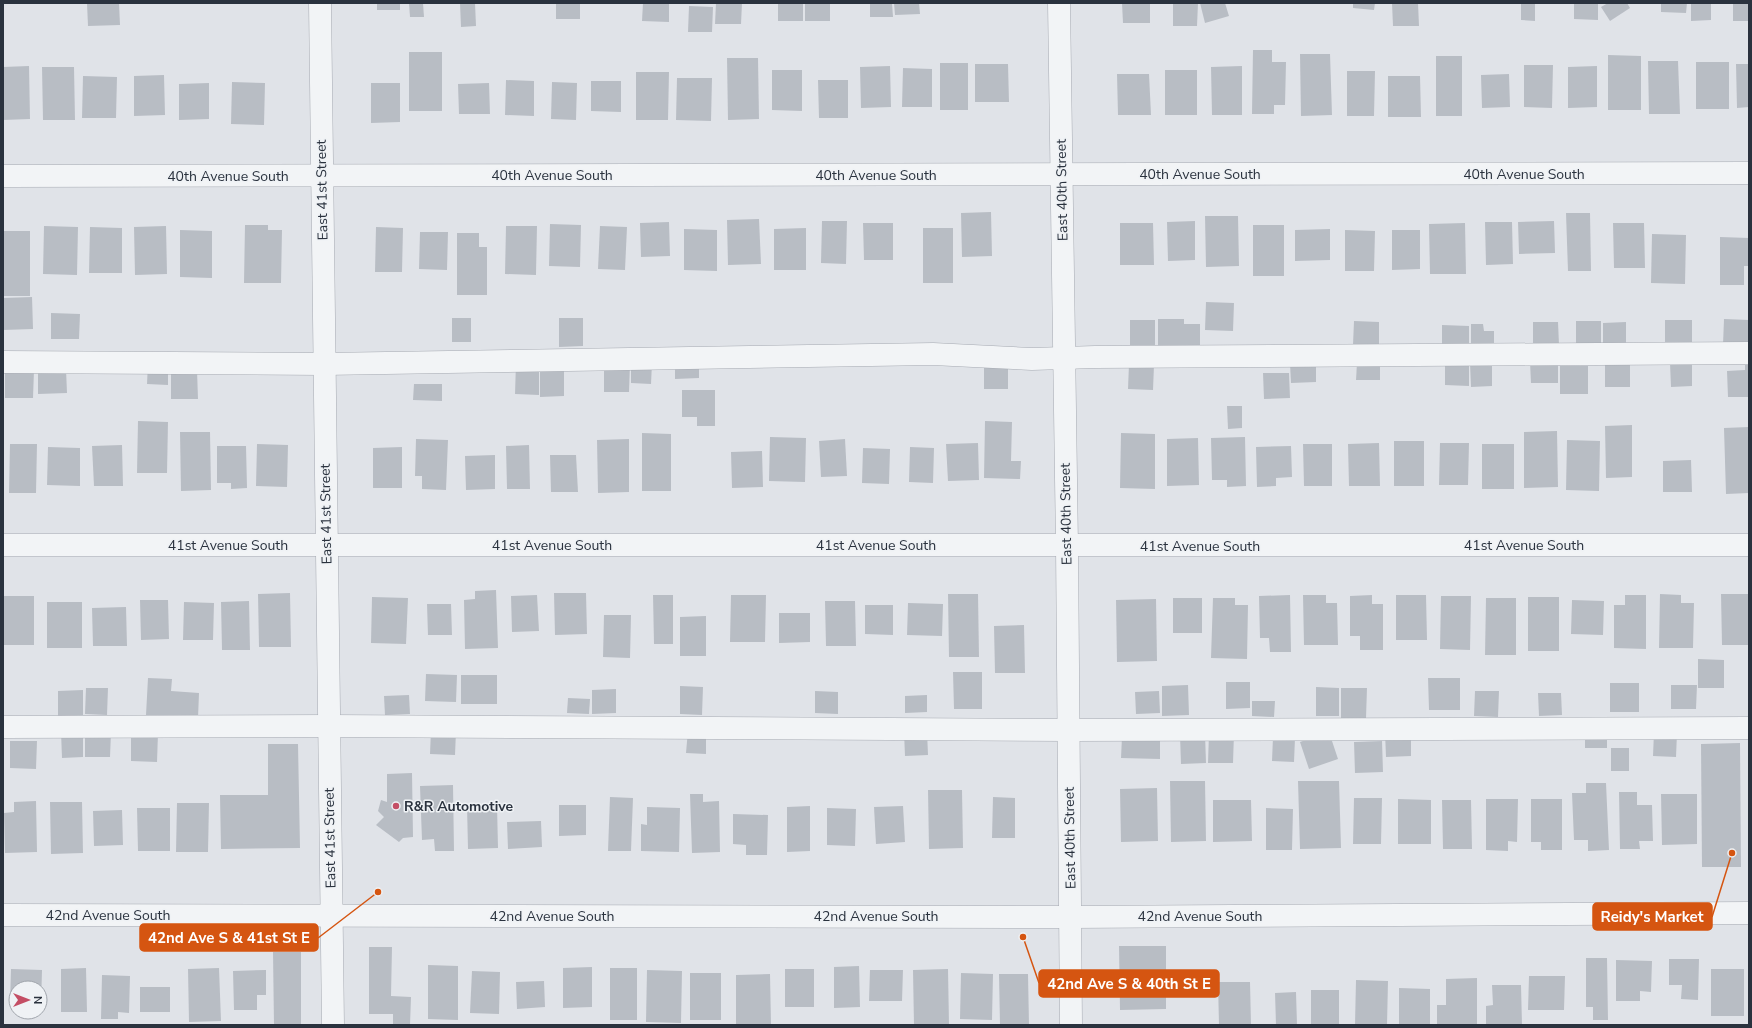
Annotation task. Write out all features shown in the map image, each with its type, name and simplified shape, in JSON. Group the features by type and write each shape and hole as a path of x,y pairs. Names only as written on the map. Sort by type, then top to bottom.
{"street":[{"name":"East 41st Street","path":"320,3 333,1025"},
{"name":"East 40th Street","path":"1059,3 1067,546 1071,1025"},
{"name":"40th Avenue South","path":"3,176 1749,173"},
{"path":"3,362 324,364 933,354 1032,359 1749,353"},
{"name":"41st Avenue South","path":"3,545 1749,545"},
{"path":"3,727 329,726 1068,730 1749,728"},
{"name":"42nd Avenue South","path":"3,915 1071,917 1749,913"}],"building":[{"path":"87,3 119,3 120,25 88,26"},
{"path":"377,3 400,3 400,10 377,10"},
{"path":"409,3 423,3 424,17 410,17"},
{"path":"460,3 475,3 476,26 461,27"},
{"path":"556,3 580,3 580,19 556,19"},
{"path":"643,3 669,3 669,22 642,21"},
{"path":"716,3 742,3 741,24 715,24"},
{"path":"778,3 803,3 803,21 778,21"},
{"path":"805,3 830,3 830,21 805,21"},
{"path":"870,3 892,3 893,17 870,17"},
{"path":"894,3 919,3 920,14 895,15"},
{"path":"1122,3 1150,3 1150,23 1123,23"},
{"path":"1173,3 1198,3 1197,26 1173,26"},
{"path":"1200,3 1225,3 1229,16 1205,23"},
{"path":"1353,3 1375,3 1374,10 1353,8"},
{"path":"1392,3 1418,3 1419,26 1393,26"},
{"path":"1521,3 1535,3 1535,21 1521,20"},
{"path":"1574,3 1598,3 1598,20 1574,19"},
{"path":"1608,3 1627,3 1630,8 1610,21 1601,7"},
{"path":"1661,3 1687,3 1686,13 1661,12"},
{"path":"1691,3 1711,3 1711,20 1691,21"},
{"path":"1733,3 1749,3 1749,21 1733,21"},
{"path":"689,6 713,7 712,32 688,32"},
{"path":"1253,50 1272,50 1272,62 1286,62 1285,105 1274,105 1274,114 1252,114"},
{"path":"409,52 442,52 442,111 409,111"},
{"path":"1300,54 1330,54 1332,115 1301,116"},
{"path":"1608,55 1641,56 1641,110 1608,110"},
{"path":"1436,56 1462,56 1462,116 1436,116"},
{"path":"727,58 758,58 759,119 728,120"},
{"path":"1648,61 1678,61 1680,114 1649,114"},
{"path":"1696,62 1729,62 1729,109 1696,109"},
{"path":"940,63 968,63 968,110 940,110"},
{"path":"975,64 1008,64 1009,102 975,102"},
{"path":"1736,64 1749,64 1749,107 1737,108"},
{"path":"1524,65 1553,65 1552,108 1524,107"},
{"path":"29,66 30,119 3,120 3,67"},
{"path":"890,66 891,107 861,108 860,67"},
{"path":"1242,66 1242,115 1212,115 1211,67"},
{"path":"1597,66 1597,107 1568,108 1568,67"},
{"path":"42,67 74,67 75,120 43,120"},
{"path":"903,68 932,69 932,107 902,107"},
{"path":"772,70 802,70 802,111 772,110"},
{"path":"1165,70 1197,70 1197,115 1165,115"},
{"path":"1347,71 1375,71 1374,116 1347,116"},
{"path":"636,72 669,72 668,120 636,120"},
{"path":"1117,74 1149,74 1151,115 1118,115"},
{"path":"1509,74 1510,107 1482,108 1481,75"},
{"path":"164,75 165,115 134,116 134,76"},
{"path":"83,76 117,77 116,118 82,118"},
{"path":"1388,76 1420,76 1421,117 1388,117"},
{"path":"677,78 712,78 711,121 676,120"},
{"path":"506,80 534,81 534,116 505,115"},
{"path":"818,80 848,80 848,118 819,118"},
{"path":"591,81 621,81 621,112 591,111"},
{"path":"232,82 265,83 264,125 231,124"},
{"path":"552,82 577,83 576,120 551,119"},
{"path":"209,83 209,119 179,120 179,84"},
{"path":"371,83 400,83 400,122 371,123"},
{"path":"489,83 490,114 459,114 458,84"},
{"path":"991,212 992,256 962,257 961,213"},
{"path":"1566,213 1590,213 1591,271 1568,271"},
{"path":"1205,216 1238,216 1239,266 1206,267"},
{"path":"759,219 761,264 728,265 727,220"},
{"path":"822,221 847,221 846,264 821,263"},
{"path":"1195,221 1195,260 1168,261 1167,222"},
{"path":"1554,221 1555,253 1519,254 1518,222"},
{"path":"669,222 670,256 641,257 640,223"},
{"path":"1485,222 1512,222 1513,264 1486,265"},
{"path":"863,223 893,223 893,260 864,260"},
{"path":"1120,223 1153,223 1154,265 1120,265"},
{"path":"1465,223 1466,274 1430,274 1429,224"},
{"path":"1613,223 1644,223 1645,268 1614,268"},
{"path":"550,224 581,225 580,267 549,266"},
{"path":"245,225 268,225 268,230 282,230 281,283 244,283"},
{"path":"1253,225 1284,225 1284,276 1253,276"},
{"path":"44,226 78,227 77,275 43,274"},
{"path":"166,226 167,274 135,275 134,227"},
{"path":"506,226 537,226 536,275 505,274"},
{"path":"600,226 627,227 625,270 598,269"},
{"path":"90,227 122,228 122,273 89,273"},
{"path":"376,227 403,228 402,272 375,272"},
{"path":"806,228 806,270 774,270 774,229"},
{"path":"923,228 953,228 953,283 923,283"},
{"path":"684,229 717,230 717,271 684,270"},
{"path":"1330,229 1330,260 1295,261 1295,230"},
{"path":"180,230 212,231 212,278 180,277"},
{"path":"1345,230 1375,231 1374,271 1345,271"},
{"path":"1392,230 1420,230 1420,269 1392,270"},
{"path":"3,231 30,231 30,296 3,296"},
{"path":"420,232 448,232 447,270 419,269"},
{"path":"457,233 479,233 479,247 487,247 487,295 457,295"},
{"path":"1652,234 1686,235 1685,284 1651,283"},
{"path":"1720,237 1749,238 1749,266 1744,266 1744,285 1720,285"},
{"path":"32,297 33,329 3,330 3,298"},
{"path":"1206,302 1234,303 1233,331 1205,330"},
{"path":"51,313 80,314 79,339 51,339"},
{"path":"452,318 471,318 471,342 452,342"},
{"path":"559,318 583,318 583,346 559,347"},
{"path":"1158,319 1184,319 1184,324 1200,324 1200,347 1158,347"},
{"path":"1724,319 1749,320 1749,346 1723,345"},
{"path":"1130,320 1155,320 1155,345 1130,345"},
{"path":"1665,320 1692,320 1692,346 1665,346"},
{"path":"1354,321 1379,322 1379,346 1353,345"},
{"path":"1576,321 1601,321 1601,347 1576,347"},
{"path":"1533,322 1558,322 1559,345 1533,345"},
{"path":"1626,322 1626,346 1603,346 1603,323"},
{"path":"1471,324 1483,324 1484,331 1494,331 1494,347 1471,347"},
{"path":"1442,325 1469,326 1469,347 1442,347"},
{"path":"631,362 652,363 651,384 631,383"},
{"path":"699,362 699,378 675,379 675,363"},
{"path":"1316,362 1316,382 1291,383 1290,363"},
{"path":"1530,362 1558,362 1558,383 1531,383"},
{"path":"1605,362 1630,362 1630,387 1605,387"},
{"path":"1692,362 1692,386 1671,387 1670,363"},
{"path":"148,363 168,364 168,385 147,384"},
{"path":"516,363 539,364 539,395 515,394"},
{"path":"540,363 564,363 564,396 540,397"},
{"path":"604,363 630,364 629,392 604,392"},
{"path":"1357,363 1380,363 1380,380 1356,380"},
{"path":"1445,363 1469,363 1469,386 1445,385"},
{"path":"1470,363 1492,363 1492,386 1471,387"},
{"path":"1129,364 1154,365 1153,390 1128,389"},
{"path":"984,365 1008,365 1008,389 984,389"},
{"path":"1745,365 1749,365 1749,397 1728,397 1727,371 1745,370"},
{"path":"1560,366 1588,366 1588,394 1560,394"},
{"path":"5,369 34,370 33,398 5,398"},
{"path":"66,369 67,393 38,394 38,370"},
{"path":"171,370 197,370 198,399 171,399"},
{"path":"1263,373 1289,373 1290,398 1264,399"},
{"path":"414,384 442,384 442,401 413,400"},
{"path":"682,390 715,390 715,426 697,426 697,417 682,417"},
{"path":"1227,406 1242,406 1242,428 1228,429"},
{"path":"138,421 168,422 167,473 137,473"},
{"path":"985,421 1012,422 1011,461 1021,461 1020,479 984,478"},
{"path":"1632,425 1632,477 1606,478 1605,426"},
{"path":"1749,427 1749,493 1726,494 1724,428"},
{"path":"1557,431 1558,487 1524,488 1524,432"},
{"path":"180,432 210,432 211,490 181,491"},
{"path":"642,433 671,434 671,491 642,491"},
{"path":"1121,433 1155,434 1155,489 1120,488"},
{"path":"770,437 806,438 805,482 769,481"},
{"path":"1245,437 1246,486 1227,487 1227,480 1212,480 1211,438"},
{"path":"1198,438 1199,485 1167,486 1167,439"},
{"path":"416,439 448,440 446,490 422,489 422,476 415,476"},
{"path":"629,439 629,492 598,493 597,440"},
{"path":"845,439 847,476 821,477 819,441"},
{"path":"1567,440 1600,441 1599,491 1566,490"},
{"path":"1394,441 1424,441 1424,486 1394,486"},
{"path":"978,443 979,480 948,481 946,444"},
{"path":"1379,443 1380,486 1349,486 1348,444"},
{"path":"1440,443 1469,443 1468,485 1439,485"},
{"path":"10,444 37,444 36,493 9,493"},
{"path":"257,444 288,445 287,487 256,486"},
{"path":"1303,444 1332,444 1332,486 1304,486"},
{"path":"1482,444 1514,444 1514,489 1482,489"},
{"path":"122,445 123,486 94,486 92,446"},
{"path":"529,445 530,489 507,489 506,446"},
{"path":"217,446 246,446 247,488 231,489 231,483 217,483"},
{"path":"1291,446 1292,477 1276,478 1276,486 1257,487 1256,447"},
{"path":"48,447 80,448 80,486 47,485"},
{"path":"402,447 402,488 373,488 373,448"},
{"path":"910,447 934,448 933,483 909,482"},
{"path":"863,448 890,449 889,484 862,483"},
{"path":"762,451 763,487 732,488 731,452"},
{"path":"495,455 495,489 466,490 465,456"},
{"path":"550,455 576,455 578,492 551,492"},
{"path":"1691,460 1692,492 1663,492 1663,461"},
{"path":"496,590 498,648 465,649 464,600 475,599 475,591"},
{"path":"290,593 291,647 259,647 258,594"},
{"path":"554,593 586,593 587,634 555,635"},
{"path":"948,594 978,594 979,657 949,657"},
{"path":"1660,594 1681,595 1681,603 1694,603 1693,648 1659,648"},
{"path":"1721,594 1749,594 1749,645 1722,645"},
{"path":"537,595 539,631 512,632 511,596"},
{"path":"653,595 673,595 673,644 654,644"},
{"path":"731,595 766,595 765,642 730,642"},
{"path":"1290,595 1291,652 1270,652 1269,638 1260,638 1259,596"},
{"path":"1303,595 1326,595 1326,603 1337,603 1338,645 1304,645"},
{"path":"1372,595 1372,604 1383,604 1383,650 1360,650 1360,636 1350,636 1350,596"},
{"path":"1396,595 1426,595 1427,640 1396,640"},
{"path":"1625,595 1646,595 1646,649 1614,648 1614,605 1625,605"},
{"path":"3,596 34,596 34,645 3,645"},
{"path":"1441,596 1471,596 1470,650 1440,649"},
{"path":"372,597 408,598 406,644 371,643"},
{"path":"1528,597 1559,597 1559,651 1528,651"},
{"path":"1173,598 1202,598 1202,633 1173,633"},
{"path":"1213,598 1235,598 1235,605 1248,605 1247,659 1211,658"},
{"path":"1486,598 1516,598 1516,655 1485,655"},
{"path":"1156,599 1157,661 1117,662 1116,600"},
{"path":"140,600 168,600 169,639 141,640"},
{"path":"1572,600 1604,601 1603,635 1571,634"},
{"path":"249,601 250,650 222,650 221,602"},
{"path":"825,601 855,601 856,646 826,646"},
{"path":"47,602 82,602 82,648 47,648"},
{"path":"184,602 214,603 213,640 183,640"},
{"path":"908,603 943,604 942,636 907,635"},
{"path":"427,604 451,604 452,635 428,635"},
{"path":"865,605 893,605 893,635 865,634"},
{"path":"126,607 127,646 93,646 92,608"},
{"path":"779,613 810,613 810,642 779,643"},
{"path":"604,615 631,615 630,658 603,657"},
{"path":"706,616 706,656 680,656 680,617"},
{"path":"1024,625 1025,673 995,673 994,626"},
{"path":"1698,659 1724,660 1724,688 1698,688"},
{"path":"953,672 982,672 982,709 954,709"},
{"path":"426,674 457,675 456,702 425,701"},
{"path":"461,675 497,675 497,704 461,704"},
{"path":"148,678 172,679 171,691 199,693 198,718 146,715"},
{"path":"1428,678 1460,678 1460,710 1429,710"},
{"path":"1226,682 1250,682 1250,708 1226,709"},
{"path":"1610,683 1639,683 1639,712 1610,712"},
{"path":"1188,685 1189,715 1162,716 1162,686"},
{"path":"1671,685 1697,685 1696,709 1671,709"},
{"path":"680,686 703,687 702,715 680,714"},
{"path":"1316,687 1339,688 1339,716 1316,716"},
{"path":"86,688 108,688 107,715 85,714"},
{"path":"1341,688 1367,688 1366,718 1341,718"},
{"path":"616,689 616,713 592,714 592,690"},
{"path":"83,690 83,715 58,716 58,691"},
{"path":"815,691 838,692 838,714 815,713"},
{"path":"1159,691 1160,713 1136,714 1135,692"},
{"path":"1475,691 1499,691 1498,717 1474,716"},
{"path":"1538,693 1561,693 1562,715 1539,716"},
{"path":"409,695 410,714 385,715 384,696"},
{"path":"927,695 927,712 905,713 905,696"},
{"path":"568,698 590,699 589,714 567,713"},
{"path":"1252,701 1275,701 1274,717 1252,716"},
{"path":"431,730 456,731 455,755 430,754"},
{"path":"688,730 706,731 706,754 686,753"},
{"path":"927,731 928,755 905,756 904,732"},
{"path":"61,732 83,732 83,757 62,758"},
{"path":"85,732 111,732 110,757 85,757"},
{"path":"1329,732 1338,759 1309,769 1300,742"},
{"path":"1385,732 1411,732 1411,756 1386,757"},
{"path":"1607,732 1607,748 1585,748 1585,733"},
{"path":"1654,732 1677,733 1676,757 1653,756"},
{"path":"131,733 158,733 157,762 131,761"},
{"path":"1209,733 1234,733 1233,763 1208,763"},
{"path":"1205,734 1206,763 1181,764 1180,735"},
{"path":"1122,737 1160,738 1160,759 1121,758"},
{"path":"1273,737 1295,738 1294,762 1272,761"},
{"path":"10,741 37,741 36,769 10,768"},
{"path":"1382,741 1383,772 1355,773 1354,742"},
{"path":"1740,743 1741,867 1702,867 1701,744"},
{"path":"268,744 298,744 300,848 221,849 220,795 268,795"},
{"path":"1611,748 1629,748 1629,771 1611,771"},
{"name":"R&R Automotive","path":"412,773 413,837 403,838 399,842 376,825 384,817 378,811 381,800 387,802 387,774"},
{"path":"1170,781 1205,781 1206,841 1171,842"},
{"path":"1298,781 1339,781 1341,848 1300,849"},
{"path":"1586,783 1606,783 1609,850 1588,851 1588,840 1574,840 1572,793 1586,793"},
{"path":"453,785 454,851 435,851 434,839 422,840 420,786"},
{"path":"1157,788 1158,841 1121,842 1120,789"},
{"path":"928,790 962,790 963,848 929,849"},
{"path":"1619,792 1637,792 1637,805 1652,805 1653,841 1639,841 1640,849 1620,849"},
{"path":"690,794 703,794 703,802 719,801 720,852 692,853"},
{"path":"1661,794 1697,794 1697,844 1662,845"},
{"path":"610,797 633,798 631,851 608,851"},
{"path":"993,797 1015,798 1015,838 992,838"},
{"path":"1354,798 1382,798 1381,844 1353,844"},
{"path":"1398,799 1431,800 1431,844 1398,844"},
{"path":"1486,799 1518,799 1517,842 1508,841 1508,851 1486,850"},
{"path":"1531,799 1562,799 1562,850 1541,850 1541,842 1531,842"},
{"path":"1213,800 1251,800 1252,841 1213,842"},
{"path":"1442,800 1471,800 1472,849 1443,849"},
{"path":"36,801 37,852 5,853 4,813 14,812 14,802"},
{"path":"50,802 82,802 83,853 51,854"},
{"path":"177,803 209,803 208,852 176,852"},
{"path":"467,805 497,805 498,848 468,849"},
{"path":"559,805 586,805 586,835 559,836"},
{"path":"810,806 810,851 787,852 787,807"},
{"path":"903,806 905,842 876,844 874,807"},
{"path":"647,807 680,808 679,852 641,851 641,824 647,825"},
{"path":"137,808 170,808 170,851 138,851"},
{"path":"827,808 856,809 855,846 827,845"},
{"path":"1266,808 1293,809 1292,850 1266,850"},
{"path":"122,810 123,845 94,846 93,811"},
{"path":"733,814 768,815 767,855 746,855 746,845 733,844"},
{"path":"541,821 542,847 508,849 507,822"},
{"path":"1119,946 1166,946 1166,1009 1120,1010"},
{"path":"369,947 392,947 391,996 411,997 410,1025 393,1025 393,1014 369,1014"},
{"path":"273,952 301,952 301,1025 274,1025"},
{"path":"1586,958 1607,958 1608,1020 1593,1020 1593,1007 1586,1007"},
{"path":"1669,959 1699,959 1698,1000 1681,999 1682,985 1669,985"},
{"path":"1616,960 1652,961 1651,992 1640,991 1640,1001 1616,1001"},
{"path":"428,965 458,966 458,1020 428,1019"},
{"path":"859,966 860,1007 834,1008 834,967"},
{"path":"592,967 592,1007 563,1008 563,968"},
{"path":"86,968 87,1012 61,1012 61,969"},
{"path":"219,968 221,1021 189,1022 188,969"},
{"path":"610,968 637,968 637,1020 610,1020"},
{"path":"11,969 42,970 42,980 11,980"},
{"path":"785,969 814,969 814,1007 785,1007"},
{"path":"948,969 949,1025 914,1025 913,970"},
{"path":"1711,969 1744,969 1744,1016 1711,1016"},
{"path":"266,970 266,995 257,995 257,1010 234,1010 233,971"},
{"path":"647,970 682,971 681,1023 646,1022"},
{"path":"870,970 903,970 902,1001 869,1001"},
{"path":"472,971 500,972 499,1014 470,1013"},
{"path":"690,973 721,973 721,1020 690,1020"},
{"path":"961,973 993,974 992,1020 960,1019"},
{"path":"770,974 771,1025 736,1025 736,975"},
{"path":"999,974 1028,974 1029,1025 1000,1025"},
{"path":"102,975 130,976 129,1013 118,1012 118,1019 101,1019"},
{"path":"1529,976 1565,976 1564,1010 1528,1010"},
{"path":"1477,978 1477,1025 1437,1025 1437,1005 1446,1005 1446,979"},
{"path":"1356,980 1388,981 1387,1025 1355,1025"},
{"path":"544,981 545,1007 517,1009 516,982"},
{"path":"1218,982 1250,982 1251,1025 1219,1025"},
{"path":"1492,985 1521,985 1522,1025 1486,1025 1486,1006 1493,1005"},
{"path":"140,987 170,987 170,1012 140,1012"},
{"path":"1399,988 1430,989 1430,1025 1399,1025"},
{"path":"1311,990 1339,990 1339,1025 1311,1025"},
{"path":"1296,992 1297,1025 1276,1025 1275,993"}],"place":[{"name":"R&R Automotive","path":"396,806"},
{"name":"Reidy's Market","path":"1732,853"},
{"name":"42nd Ave S & 41st St E","path":"378,892"},
{"name":"42nd Ave S & 40th St E","path":"1023,937"}]}
